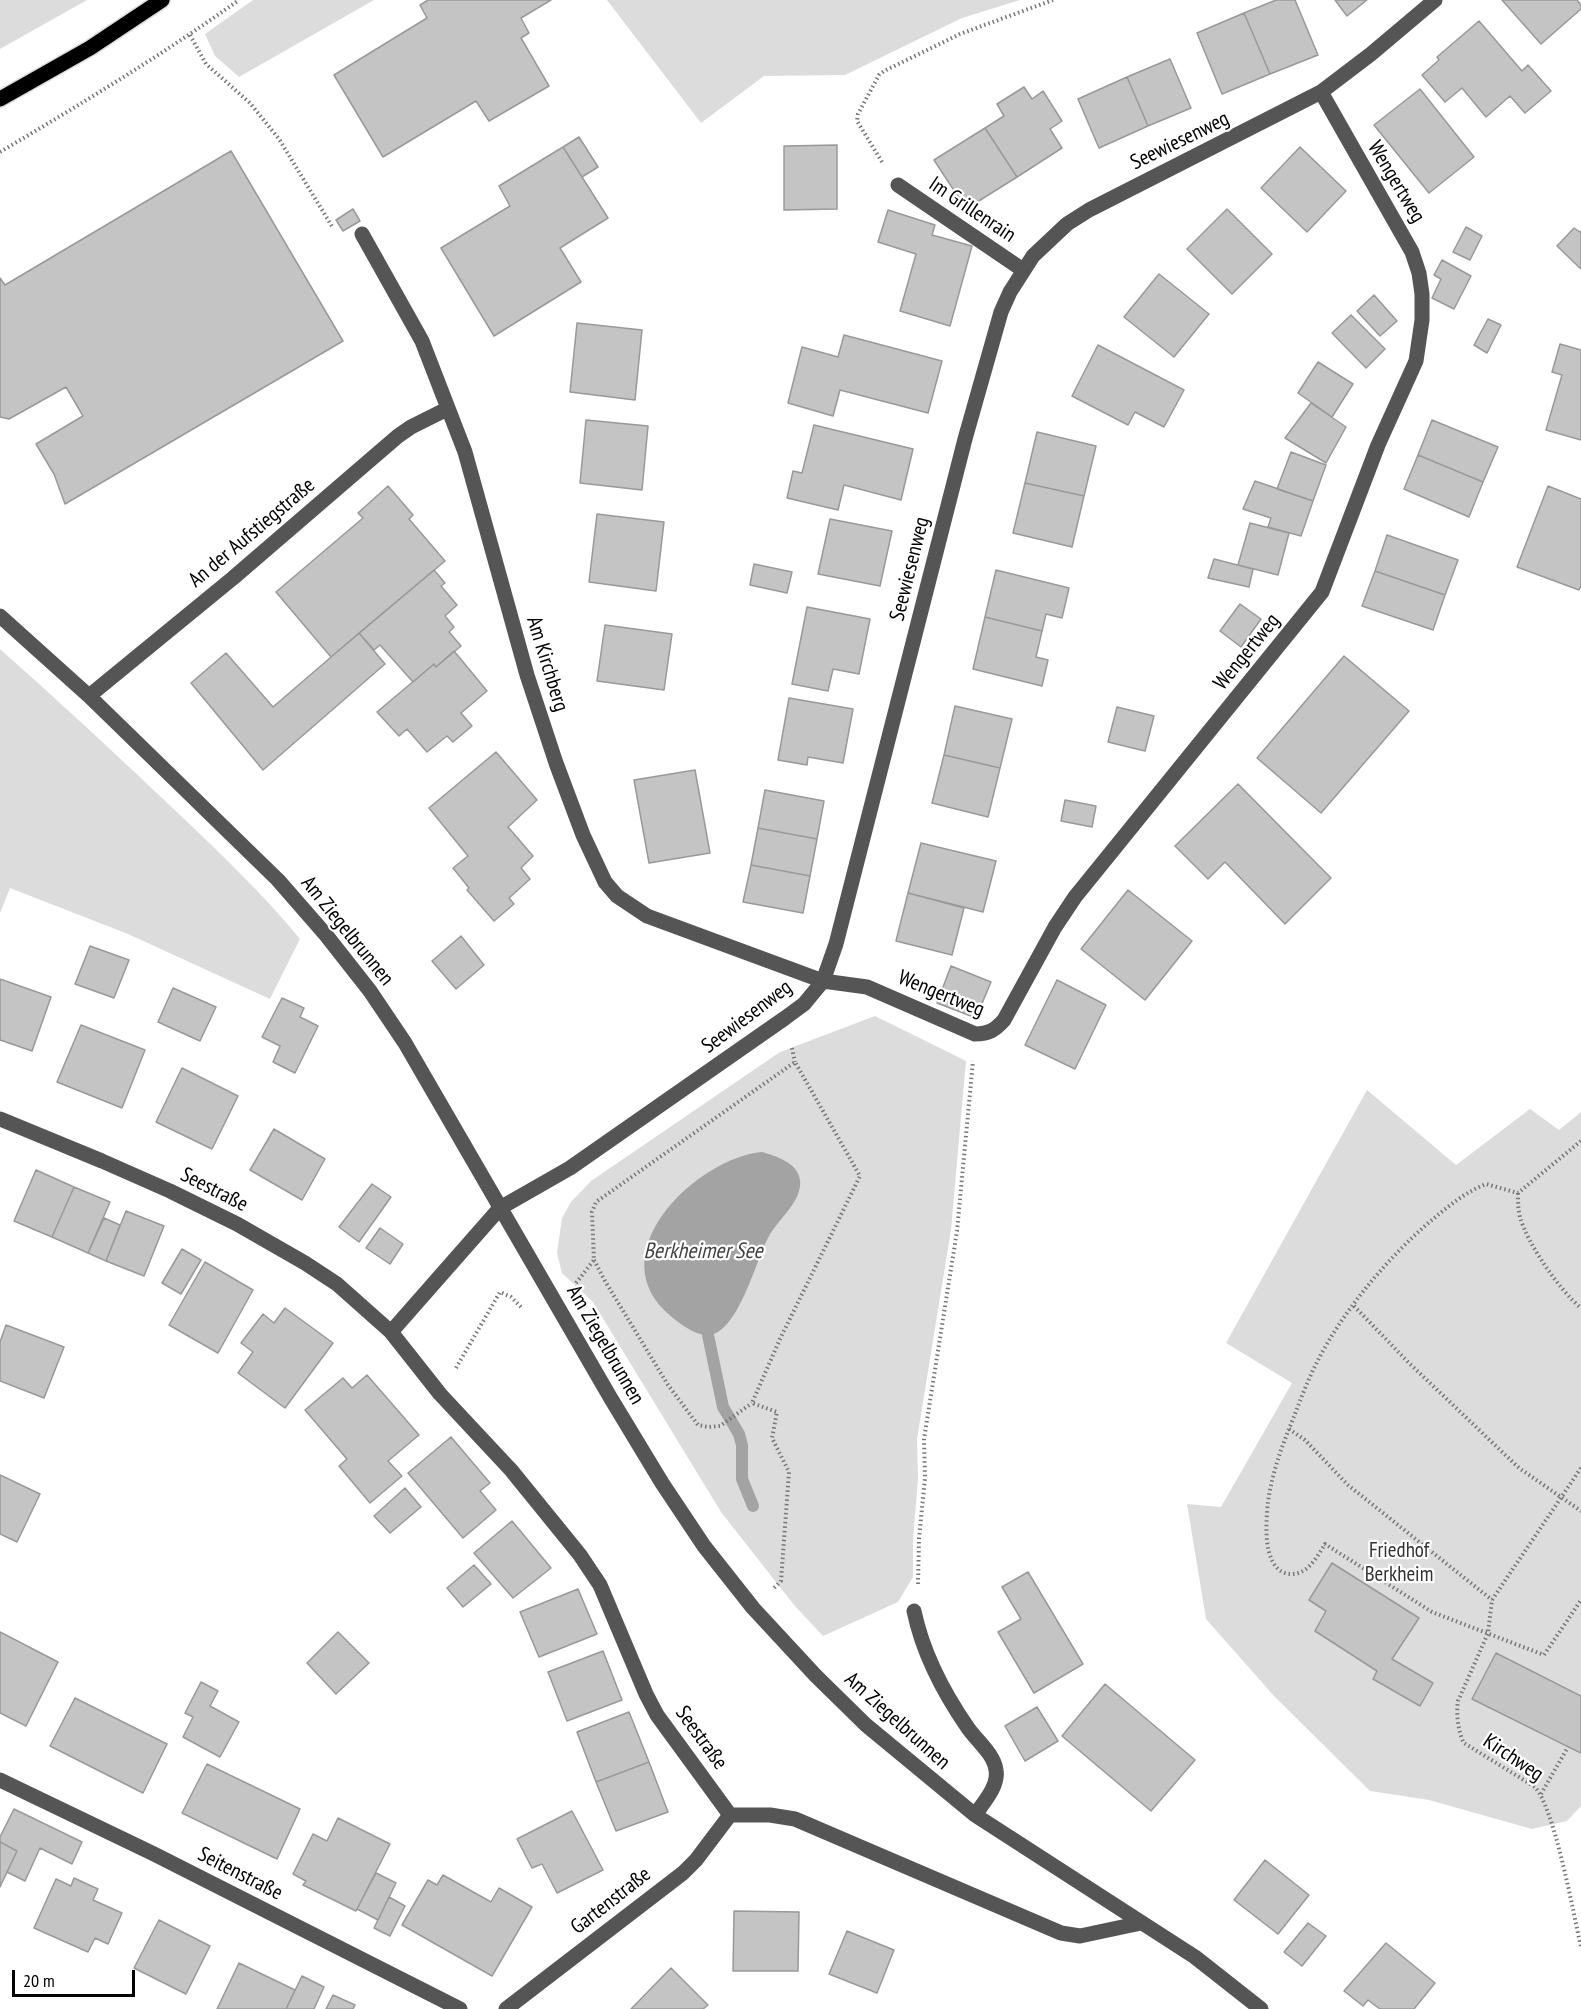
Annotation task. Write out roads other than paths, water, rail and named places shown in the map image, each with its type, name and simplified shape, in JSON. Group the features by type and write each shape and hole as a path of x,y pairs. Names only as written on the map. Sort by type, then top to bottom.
{"main road":[{"path":"0,99 90,48 162,0"}],"street":[{"name":"Seewiesenweg","path":"500,1208 570,1168 785,1018 804,1004 823,981 836,944 992,340 1001,312 1023,270 1049,238 1067,224 1089,210 1320,92 1371,54 1436,0"},
{"name":"Wengertweg","path":"823,981 867,987 975,1034 994,1031 1004,1020 1055,927 1075,897 1322,592 1378,445 1416,361 1422,320 1422,294 1419,273 1412,252 1320,92"},
{"name":"Im Grillenrain","path":"898,185 1023,270"},
{"name":"Am Kirchberg","path":"362,234 422,341 470,465 524,664 555,763 583,835 605,882 617,896 647,916 823,981"},
{"name":"An der Aufstiegstraße","path":"90,696 233,578 398,436 447,409"},
{"name":"Am Ziegelbrunnen","path":"0,616 90,696 271,872 326,934 370,991 405,1043 662,1483 704,1546 753,1608 816,1676 866,1725 975,1815 1195,1957 1261,2009"},
{"name":"Seestraße","path":"0,1119 170,1191 237,1224 337,1284 391,1332 440,1394 512,1470 580,1555 600,1585 657,1715 730,1815"},
{"path":"391,1332 500,1208"},
{"path":"914,1611 925,1653 936,1675 968,1728 993,1760 996,1769 994,1786 975,1815"},
{"name":"Seitenstraße","path":"0,1780 165,1860 460,2009"},
{"path":"730,1815 770,1815 795,1819 1062,1933 1080,1936 1141,1923"},
{"name":"Gartenstraße","path":"506,2009 683,1873 696,1860 730,1815"}],"water":[{"name":"Berkheimer See","path":"762,1152 786,1161 795,1169 800,1180 798,1195 768,1238 745,1294 728,1323 719,1331 708,1335 697,1333 685,1327 665,1311 648,1287 645,1261 651,1235 666,1210 687,1189 711,1171 737,1158"}],"waterway":[{"path":"708,1335 723,1407 739,1434 742,1445 742,1479 753,1506"}],"park label":[{"name":"Friedhof Berkheim","path":"1399,1563"}]}
